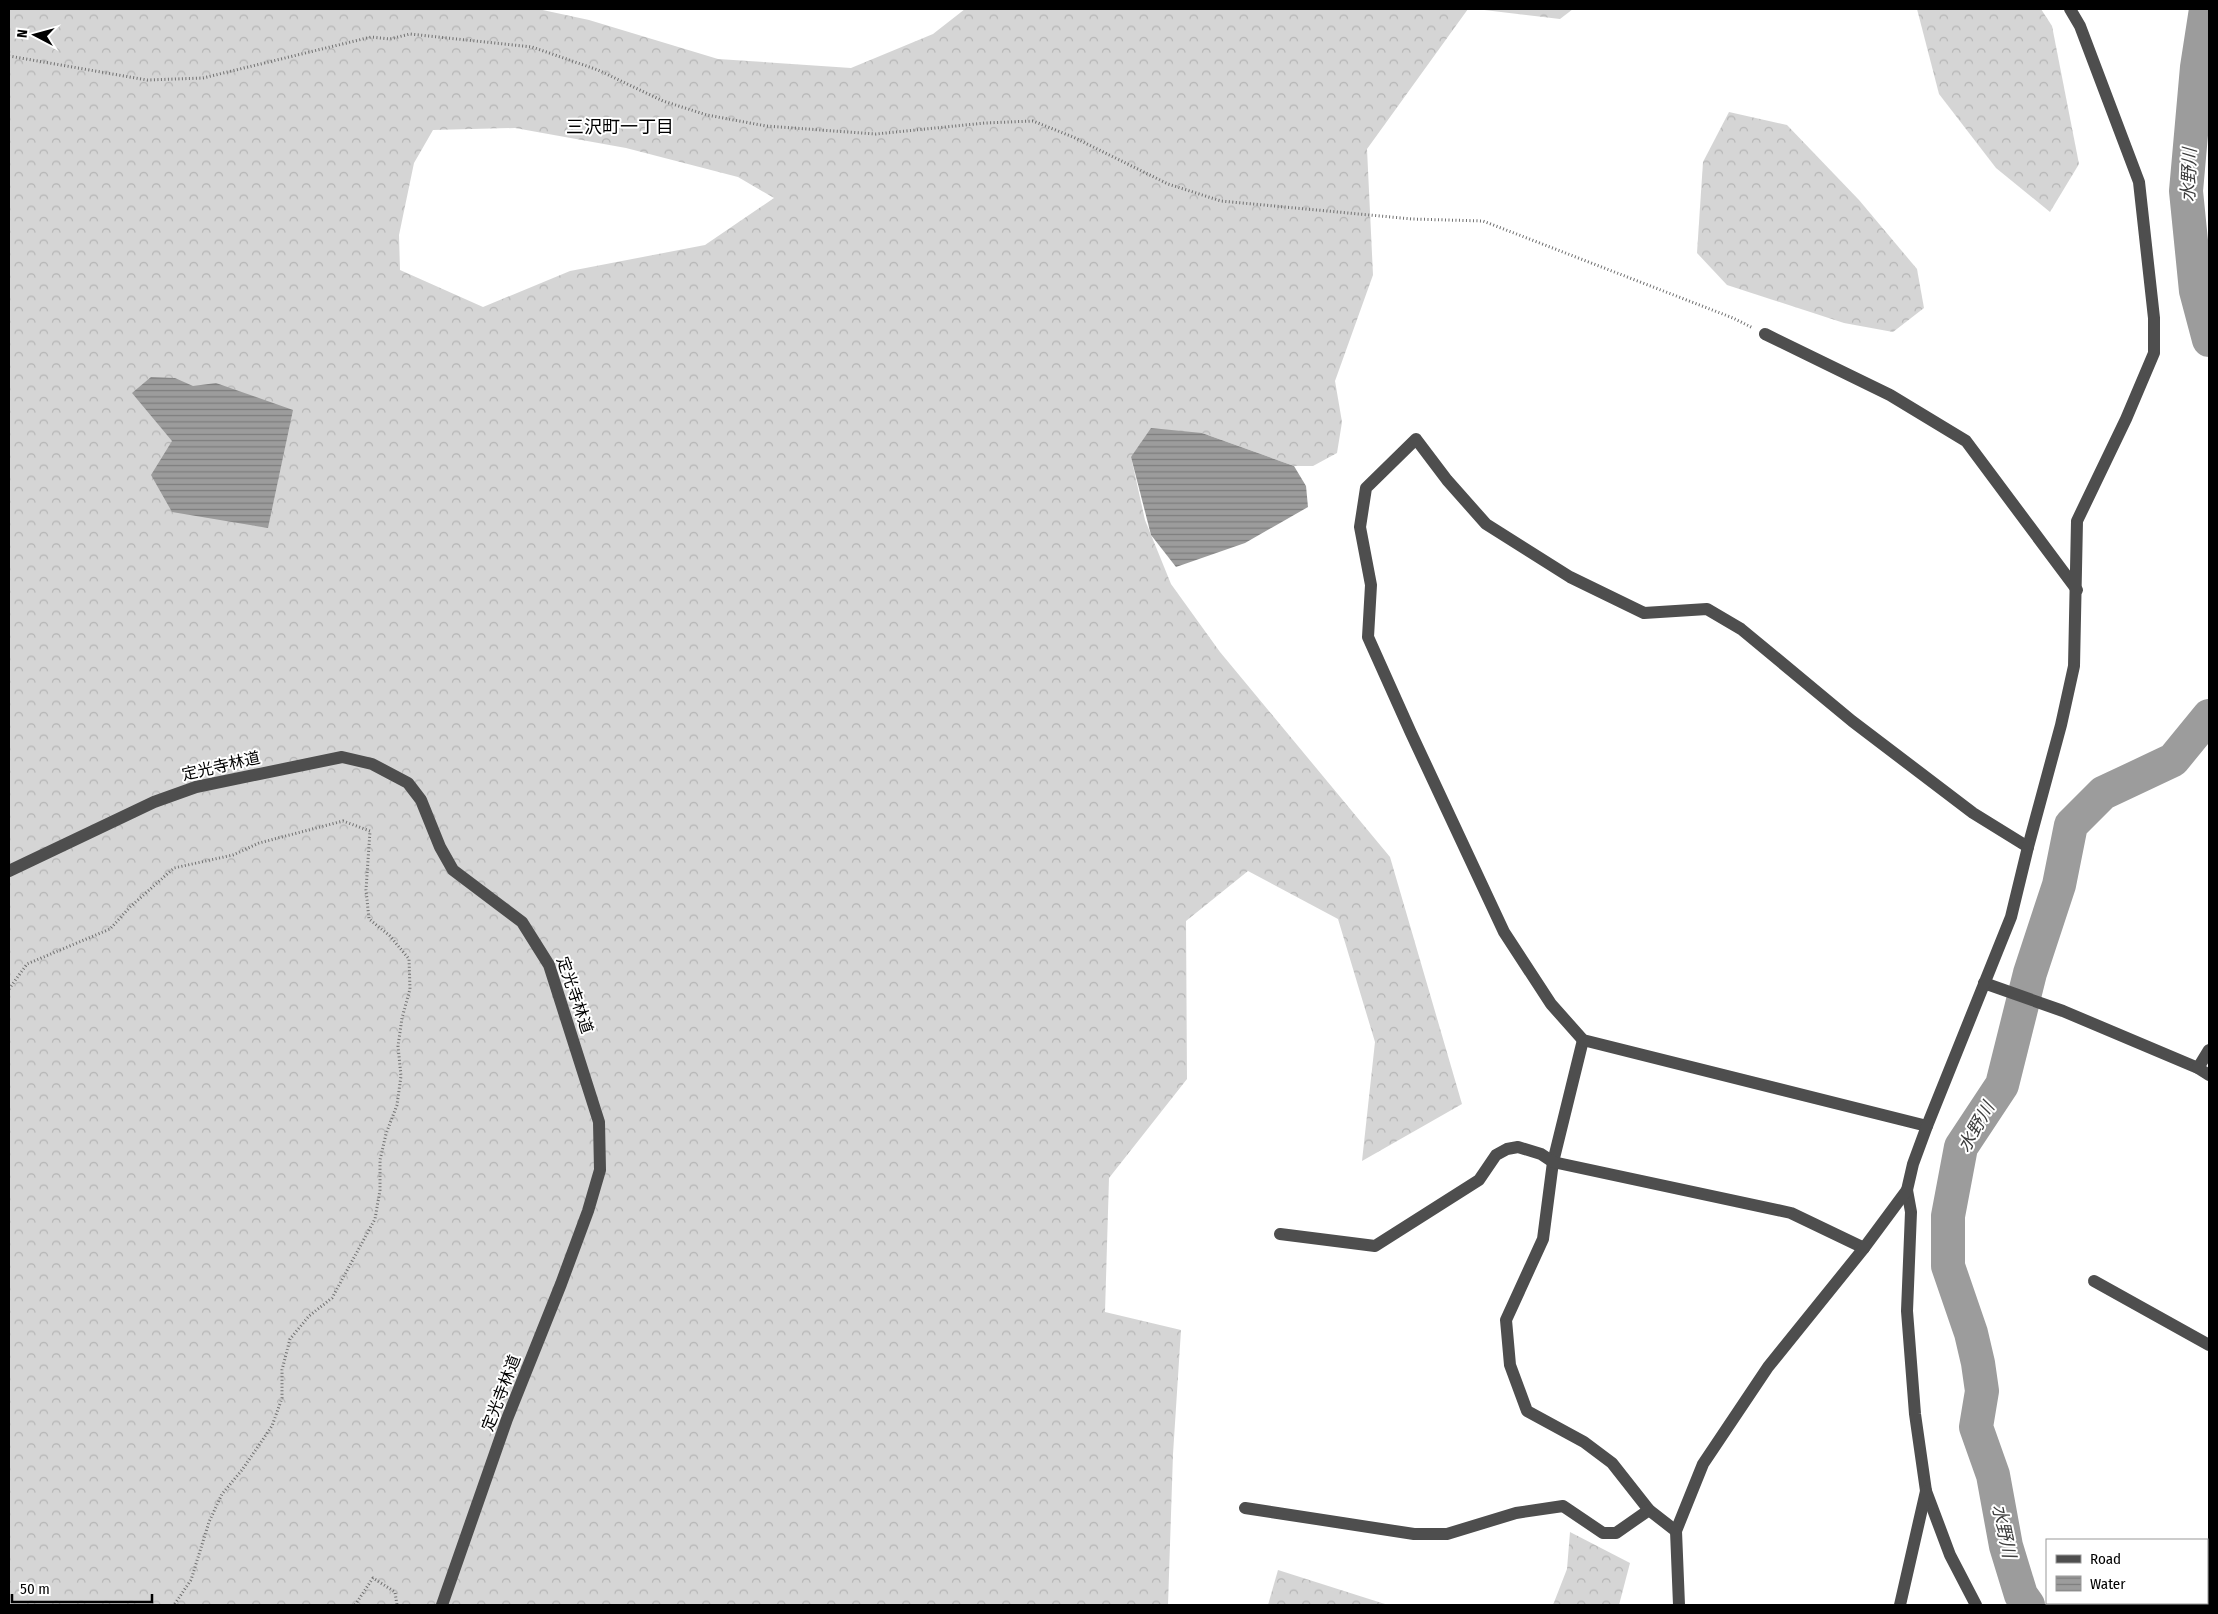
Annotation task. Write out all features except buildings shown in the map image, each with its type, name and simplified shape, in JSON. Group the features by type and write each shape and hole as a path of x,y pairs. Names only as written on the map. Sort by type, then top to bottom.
{"street":[{"path":"1976,1605 1950,1556 1926,1491 1915,1414 1907,1312 1911,1212 1907,1190 1913,1164 1927,1126 1990,986 2011,917 2061,726 2074,666 2078,520 2126,419 2154,353 2154,318 2139,182 2080,26 2070,9"},
{"path":"1764,334 1890,394 1966,442 2077,590"},
{"path":"1927,1126 1582,1040 1551,1004 1504,932 1368,636 1371,584 1360,527 1366,488 1416,439 1447,480 1486,524 1570,577 1644,613 1707,609 1741,629 1852,721 1973,813 2028,847"},
{"name":"定光寺林道","path":"9,871 154,802 196,787 342,757 372,764 408,783 421,800 440,847 453,870 522,922 549,965 599,1122 600,1170 564,1275 507,1420 442,1605"},
{"path":"1990,986 2063,1011 2204,1072 2209,1050"},
{"path":"1582,1040 1552,1162 1543,1239 1506,1320 1510,1365 1527,1411 1584,1442 1612,1463 1649,1510 1676,1531"},
{"path":"1280,1234 1375,1246 1479,1180 1496,1155 1507,1149 1518,1147 1541,1154 1552,1162 1791,1213 1864,1248"},
{"path":"1679,1605 1676,1531 1704,1464 1740,1406 1768,1367 1864,1248 1907,1190"},
{"path":"2094,1281 2209,1345"},
{"path":"1900,1605 1926,1491"},
{"path":"1245,1508 1414,1534 1447,1534 1516,1513 1563,1506 1603,1533 1616,1534 1649,1510"}],"path":[{"path":"9,56 146,80 203,78 371,37 390,39 410,34 532,47 598,70 663,101 708,115 766,126 876,134 984,123 1033,121 1073,137 1168,184 1221,200 1412,219 1483,221 1733,318 1764,334"},
{"path":"9,989 28,964 110,929 130,907 174,868 233,855 259,843 343,821 370,831 366,890 369,918 390,936 409,959 410,989 402,1018 398,1046 401,1076 397,1105 386,1134 380,1160 380,1190 375,1219 332,1298 309,1316 290,1339 282,1370 282,1398 272,1426 242,1470 222,1494 209,1522 191,1580 174,1605"},
{"path":"355,1605 373,1578 396,1592 397,1605"}],"green space":[{"path":"9,9 538,9 589,20 718,59 851,68 933,34 965,9 1468,9 1367,149 1373,275 1335,381 1342,422 1337,453 1313,466 1294,466 1202,433 1131,457 1145,520 1171,584 1220,652 1390,857 1462,1104 1362,1161 1375,1042 1338,919 1248,871 1186,921 1187,1079 1109,1178 1105,1312 1181,1330 1173,1454 1168,1605 9,1605","holes":["515,128 626,148 738,177 774,198 705,245 570,271 483,307 400,270 399,235 414,163 433,130"]},
{"path":"1476,9 1573,9 1560,19"},
{"path":"1917,9 2041,9 2052,26 2079,164 2050,212 1996,168 1939,94"},
{"path":"1729,112 1787,125 1859,200 1917,269 1924,308 1893,332 1844,323 1727,285 1697,253 1703,162"},
{"path":"1570,1532 1630,1563 1619,1605 1553,1605 1567,1569"},
{"path":"1278,1570 1388,1605 1268,1605"}],"water":[{"path":"151,377 175,378 193,386 216,383 293,410 268,528 172,512 151,475 172,441 132,393"},
{"path":"1151,428 1202,433 1294,466 1306,486 1308,507 1245,543 1176,567 1151,535 1131,457"}],"waterway":[{"name":"水野川","path":"2206,9 2197,67 2186,191 2196,291 2209,340"},
{"name":"水野川","path":"2028,1605 2021,1595 2006,1546 1993,1475 1976,1427 1982,1391 1978,1363 1971,1333 1948,1266 1948,1216 1961,1147 2002,1085 2030,973 2059,885 2071,825 2103,793 2173,760 2209,716"}],"district":[{"name":"三沢町一丁目","path":"620,127"}]}
